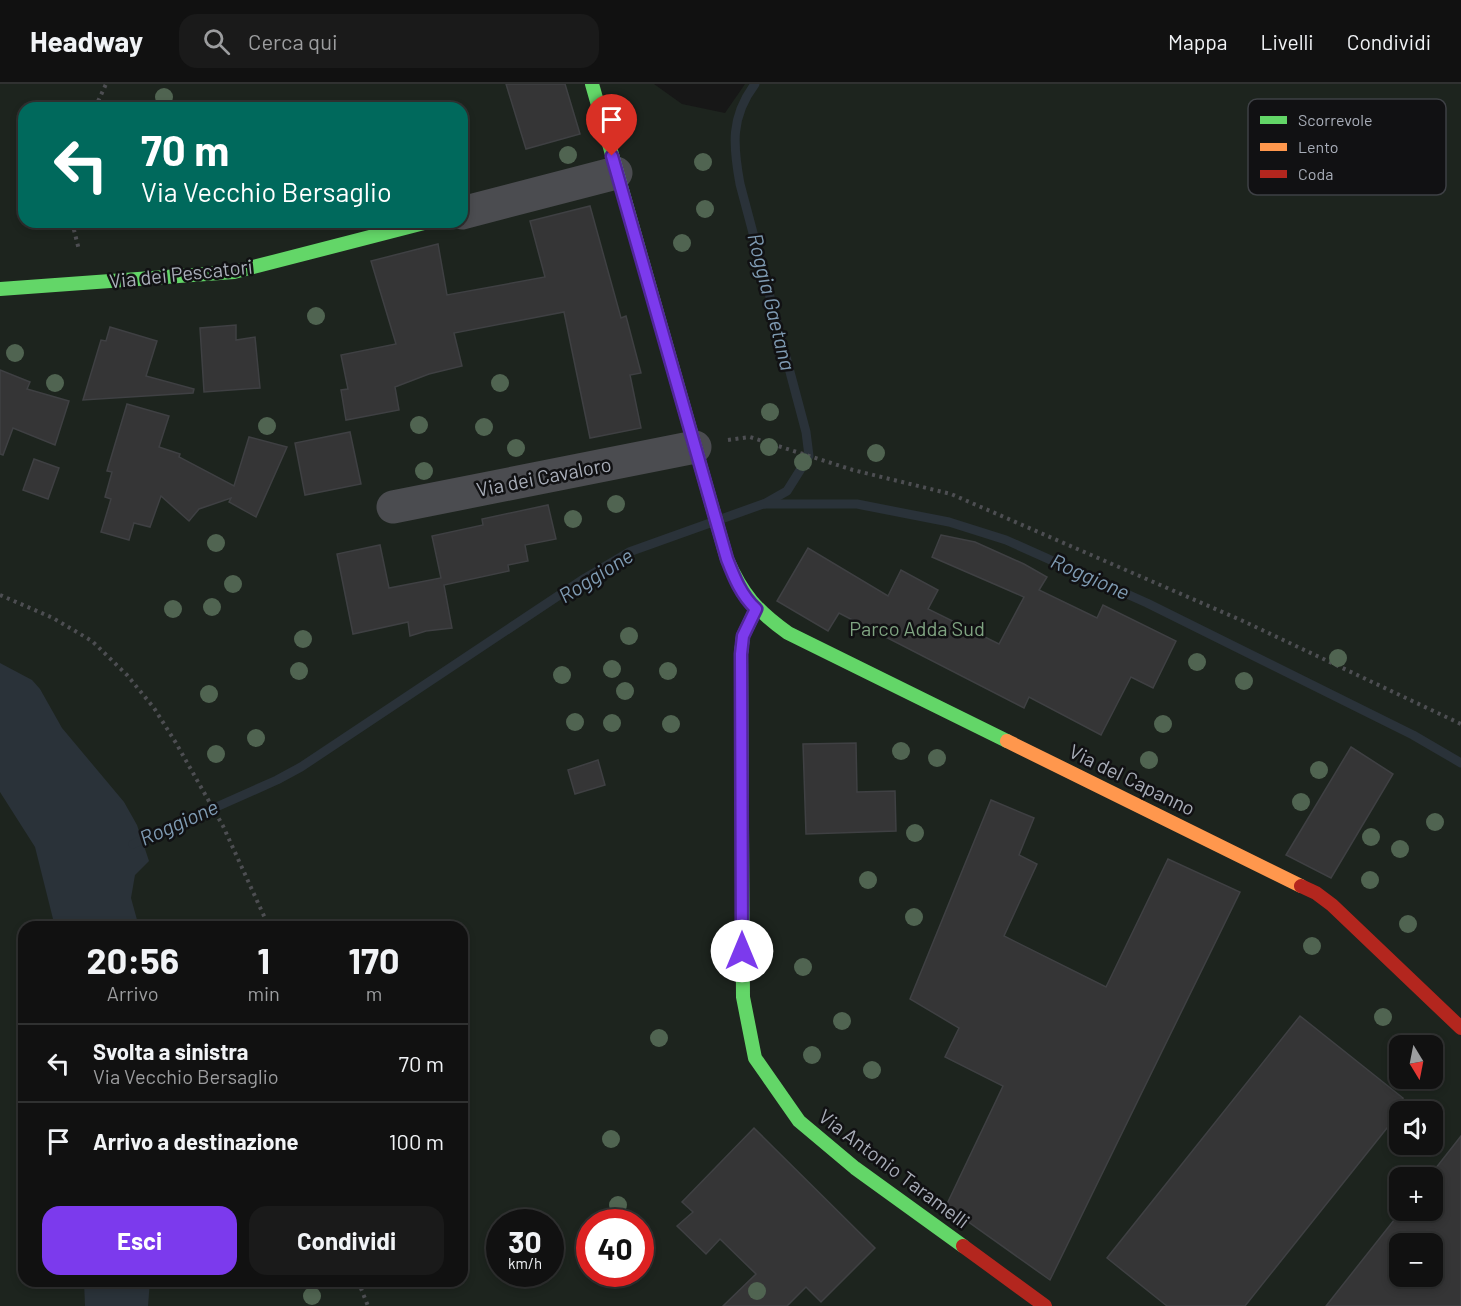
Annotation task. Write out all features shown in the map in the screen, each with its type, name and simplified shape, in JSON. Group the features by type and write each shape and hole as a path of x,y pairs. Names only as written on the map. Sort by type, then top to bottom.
{"street":[{"name":"Via del Capanno","path":"592,84 722,541 735,580 748,602 788,633 1316,893 1332,905 1461,1028"},
{"path":"468,211 616,173"},
{"name":"Via dei Pescatori","path":"0,289 234,272 405,228"},
{"name":"Via dei Cavaloro","path":"393,507 695,446"},
{"name":"Via Antonio Taramelli","path":"756,609 743,636 741,654 743,997 755,1058 800,1121 855,1168 1045,1306"}],"path":[{"path":"98,102 106,84"},
{"path":"695,446 750,437 853,470 951,494 1243,621 1461,724"},
{"path":"0,595 53,618 92,640 127,675 154,708 223,826 266,921"},
{"path":"360,1287 368,1306"}],"green space":[{"name":"Parco Adda Sud","path":"0,84 654,84 682,104 725,113 745,84 1461,84 1461,1306 0,1306"}],"shaded area":[{"path":"0,663 32,680 40,689 62,728 124,802 137,825 149,861 135,875 131,898 137,921 54,921 35,847 0,792"},
{"path":"84,1287 150,1287 148,1306 85,1306"}],"building":[{"path":"506,84 565,84 580,134 526,149"},
{"path":"590,206 621,318 626,316 641,373 630,375 641,428 590,438 564,312 454,333 462,366 429,374 395,387 399,410 346,420 341,390 348,389 341,355 396,344 371,261 438,244 447,295 545,277 530,221"},
{"path":"236,325 236,340 255,337 260,388 204,392 200,328"},
{"path":"110,327 157,341 146,376 194,389 193,393 83,400 101,340 106,341"},
{"path":"0,370 30,382 27,389 69,401 55,445 13,428 3,455 0,454"},
{"path":"127,404 169,416 159,447 180,454 179,457 234,486 249,437 287,447 256,517 229,502 231,498 199,509 189,521 161,496 150,527 134,523 129,540 101,532 111,499 105,497 112,472 107,471"},
{"path":"350,432 361,484 305,495 295,443"},
{"path":"34,459 59,468 48,499 23,490"},
{"path":"548,505 556,539 525,545 528,561 508,565 509,571 444,585 452,628 426,631 410,636 408,622 353,634 337,554 380,545 389,588 441,578 432,536 483,525 482,519"},
{"path":"941,535 975,542 1024,564 1047,577 1039,590 1097,618 1103,605 1176,641 1153,688 1131,677 1101,735 1029,697 1024,708 839,613 828,631 777,601 808,548 888,596 901,570 938,590 928,609 999,644 1024,597 932,557"},
{"path":"856,743 857,792 895,791 896,831 806,834 803,744"},
{"path":"1351,747 1393,774 1331,878 1286,855"},
{"path":"598,760 605,785 575,794 568,770"},
{"path":"991,800 1034,818 1019,855 1037,864 1004,936 1106,987 1168,859 1240,892 1050,1280 946,1206 1003,1086 945,1057 959,1028 910,999"},
{"path":"1300,1016 1403,1098 1403,1101 1389,1101 1389,1126 1245,1306 1167,1306 1107,1258"},
{"path":"754,1128 875,1248 821,1302 806,1287 787,1306 723,1306 756,1274 720,1239 706,1254 677,1226 693,1212 682,1202"},
{"path":"1461,1136 1461,1306 1326,1306 1393,1221 1443,1221 1443,1167 1437,1167"}],"waterway":[{"name":"Roggia Gaetana","path":"755,84 737,120 735,144 740,184 806,432 809,456 787,491 764,504"},
{"name":"Roggione","path":"133,844 277,780 301,767 585,578 629,552 763,504 857,504 949,522 1006,540 1147,603 1413,735 1461,763"}],"traffic: fast":[{"path":"592,84 727,559 738,582 759,609 788,633 1007,741"},
{"path":"0,289 234,272 405,228"},
{"path":"756,609 743,636 741,654 743,997 755,1058 799,1121 855,1168 963,1246"}],"traffic: slow":[{"path":"1007,741 1301,886"}],"traffic: jam":[{"path":"1301,886 1316,893 1332,905 1461,1028"},
{"path":"963,1246 1045,1306"}],"route":[{"path":"612,156 727,559 735,580 748,602 756,609 743,636 741,654 742,951"}]}
